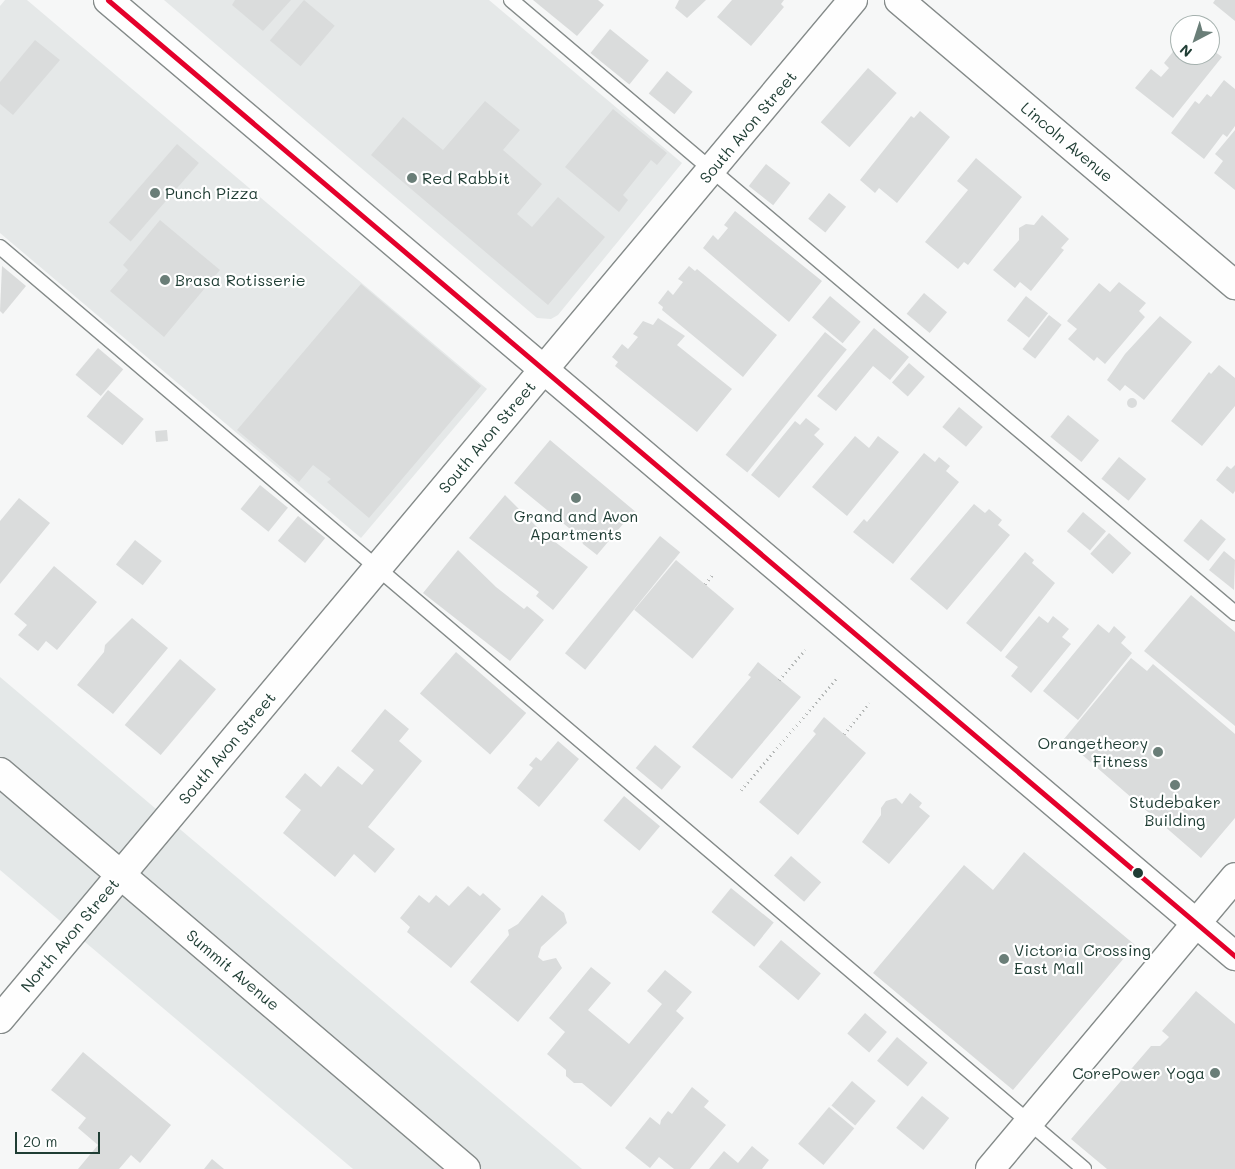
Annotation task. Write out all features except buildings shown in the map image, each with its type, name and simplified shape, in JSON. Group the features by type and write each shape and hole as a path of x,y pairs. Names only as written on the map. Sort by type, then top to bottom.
{"street":[{"path":"108,0 1235,956"},
{"name":"South Avon Street","path":"121,874 853,0"},
{"name":"Lincoln Avenue","path":"899,0 1235,285"},
{"name":"Summit Avenue","path":"0,772 466,1169"},
{"name":"North Avon Street","path":"0,1019 121,874"},
{"path":"990,1169 1235,877"}],"lane":[{"path":"511,0 710,172 1235,613"},
{"path":"0,247 784,911 1028,1124 1084,1169"}],"path":[{"path":"705,584 714,573"},
{"path":"780,680 805,650"},
{"path":"741,790 838,677"},
{"path":"844,734 869,703"}],"shaded area":[{"path":"5,0 27,0 487,389 361,538 0,233 0,6"},
{"path":"164,0 489,0 682,163 558,315 551,319 537,318"},
{"path":"0,677 582,1169 353,1169 0,870"}],"transit line":[{"path":"108,0 1235,956"}],"place":[{"name":"Red Rabbit","path":"412,178"},
{"name":"Punch Pizza","path":"155,193"},
{"name":"Brasa Rotisserie","path":"165,280"},
{"name":"Grand and Avon Apartments","path":"576,498"},
{"name":"Orangetheory Fitness","path":"1158,752"},
{"name":"Studebaker Building","path":"1175,785"},
{"name":"Victoria Crossing East Mall","path":"1004,959"},
{"name":"CorePower Yoga","path":"1215,1073"}]}
